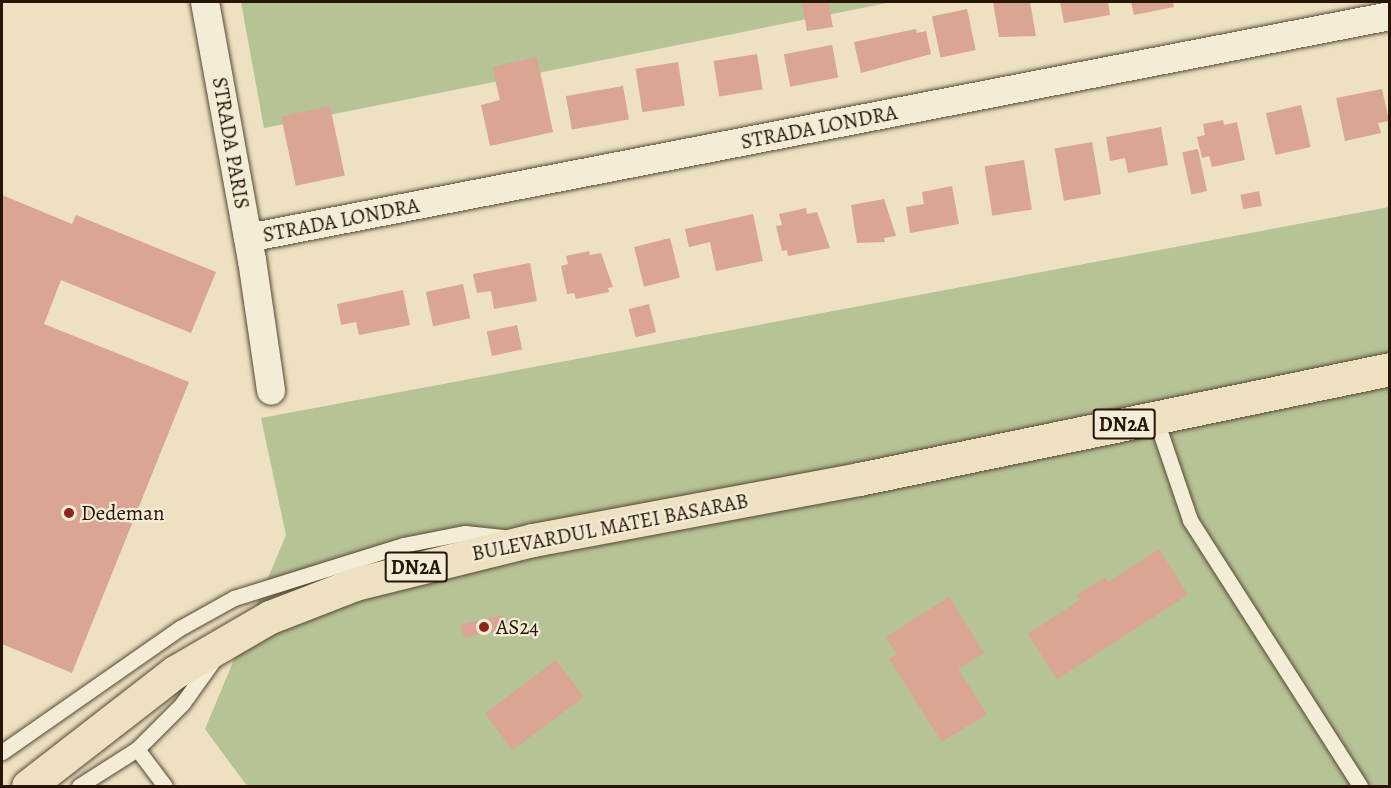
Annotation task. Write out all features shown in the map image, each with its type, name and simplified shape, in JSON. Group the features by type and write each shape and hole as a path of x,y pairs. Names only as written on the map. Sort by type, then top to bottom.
{"highway":[{"name":"DN2A","path":"1155,417 1389,369"},
{"name":"BULEVARDUL MATEI BASARAB","path":"28,786 111,718 226,641 270,617 355,584 532,540 859,479 1155,417"}],"street":[{"name":"STRADA PARIS","path":"205,2 248,238 271,391"},
{"name":"STRADA LONDRA","path":"248,238 1389,16"}],"lane":[{"path":"1155,417 1190,520 1360,786"},
{"path":"2,752 180,628 234,598 424,541 465,533 532,540"},
{"path":"79,786 137,749 182,704 226,641"},
{"path":"137,749 165,786"}],"green space":[{"path":"241,2 892,2 264,128"},
{"path":"1389,207 1389,786 247,786 205,729 286,535 261,418"}],"building":[{"path":"802,2 828,2 833,27 807,31"},
{"path":"993,2 1030,2 1036,36 999,37"},
{"path":"1060,2 1108,2 1110,15 1064,23"},
{"path":"1131,2 1173,2 1174,7 1134,15"},
{"path":"967,9 976,50 941,58 932,16"},
{"path":"916,29 917,33 926,31 931,54 861,73 854,42"},
{"path":"832,45 838,77 790,87 784,54"},
{"path":"757,54 763,90 719,96 714,61"},
{"path":"537,57 553,132 490,146 481,105 500,100 492,67"},
{"path":"678,62 685,105 642,112 636,69"},
{"path":"623,86 629,119 572,130 566,96"},
{"path":"1382,89 1389,121 1378,123 1381,133 1345,141 1336,98"},
{"path":"1301,105 1311,147 1276,155 1266,113"},
{"path":"330,106 345,175 296,186 281,116"},
{"path":"1223,120 1224,125 1237,122 1245,160 1212,167 1209,156 1202,158 1197,137 1205,135 1203,124"},
{"path":"1161,127 1168,165 1128,173 1125,158 1110,161 1106,137"},
{"path":"1092,142 1101,194 1064,201 1055,149"},
{"path":"1198,149 1207,191 1191,194 1182,152"},
{"path":"1024,160 1032,209 992,216 984,166"},
{"path":"952,186 959,224 910,233 906,207 924,204 922,192"},
{"path":"1259,191 1262,206 1243,209 1240,195"},
{"name":"Dedeman","path":"2,195 72,224 76,215 216,272 191,333 61,280 44,324 189,382 72,673 2,644"},
{"path":"884,199 896,236 884,238 885,242 857,243 851,205"},
{"path":"806,208 807,214 817,212 830,248 788,256 787,250 782,251 776,226 782,225 779,214"},
{"path":"753,214 763,261 716,271 710,242 689,247 685,229"},
{"path":"670,238 680,278 644,287 634,247"},
{"path":"589,251 590,255 601,253 613,287 608,288 609,292 576,299 574,293 567,294 561,266 568,264 566,256"},
{"path":"530,263 537,301 494,309 491,291 477,293 473,274"},
{"path":"463,284 470,318 433,326 426,292"},
{"path":"403,290 410,325 359,335 356,322 341,325 337,304"},
{"path":"649,304 656,332 636,337 629,309"},
{"path":"517,325 522,349 492,356 487,331"},
{"path":"1159,549 1188,595 1057,679 1028,634 1080,600 1077,595 1105,577 1108,582"},
{"path":"949,597 984,653 958,669 987,714 942,742 889,659 897,654 886,637"},
{"name":"AS24","path":"504,615 507,629 464,638 461,624"},
{"path":"556,660 584,697 513,750 485,714"}],"place":[{"name":"Dedeman","path":"69,513"},
{"name":"AS24","path":"484,627"}]}
